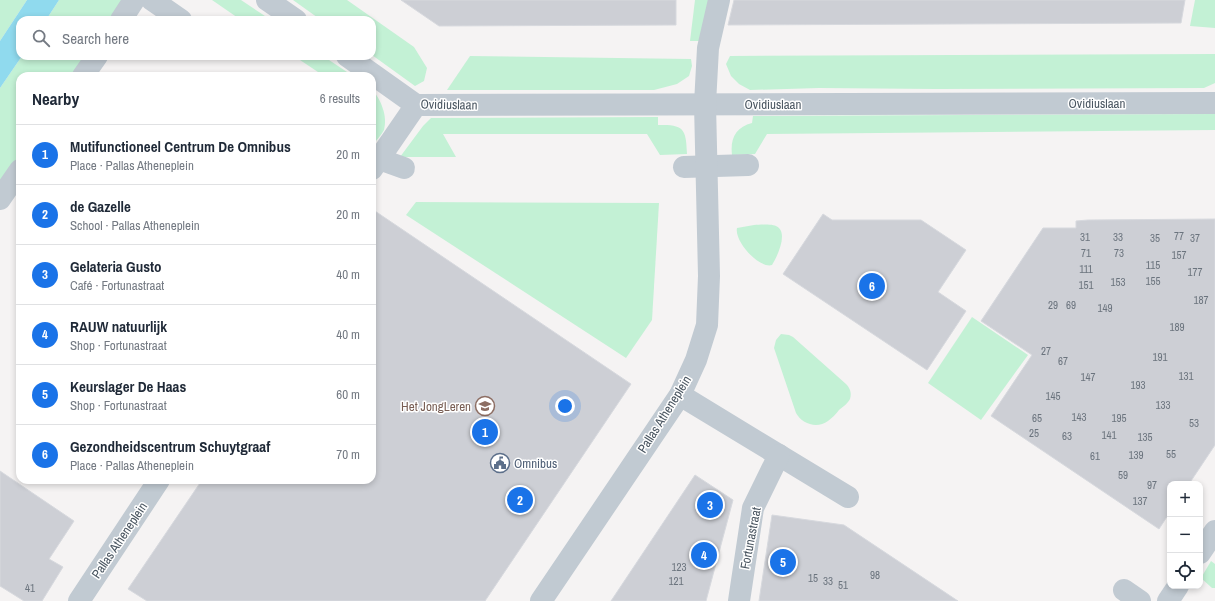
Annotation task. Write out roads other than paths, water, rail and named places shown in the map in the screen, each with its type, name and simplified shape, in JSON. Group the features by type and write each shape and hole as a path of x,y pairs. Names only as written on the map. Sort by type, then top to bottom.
{"street":[{"path":"124,16 134,0"},
{"path":"152,0 175,16"},
{"path":"267,0 290,16"},
{"name":"Pallas Atheneplein","path":"541,601 680,395 696,360 707,325 709,276 705,104 708,48 719,0"},
{"path":"86,72 94,60"},
{"name":"Ovidiuslaan","path":"353,60 370,72"},
{"name":"Ovidiuslaan","path":"376,77 416,105 1215,103"},
{"path":"376,157 416,105"},
{"path":"376,161 404,168"},
{"path":"684,166 748,165"},
{"path":"0,199 16,176"},
{"path":"680,395 848,497"},
{"name":"Fortunastraat","path":"739,601 753,508 779,455"},
{"name":"Pallas Atheneplein","path":"79,601 157,484"},
{"path":"1203,549 1215,531"},
{"path":"1168,601 1176,589"}],"water":[{"path":"27,0 59,0 49,16 16,16"},
{"path":"16,17 16,60 19,60 0,88 0,41"}],"place":[{"name":"Gezondheidscentrum Schuytgraaf","path":"872,286"},
{"name":"Het JongLeren","path":"485,406"},
{"name":"Mutifunctioneel Centrum De Omnibus","path":"485,432"},
{"name":"Omnibus","path":"500,463"},
{"name":"de Gazelle","path":"520,500"},
{"name":"Gelateria Gusto","path":"710,505"},
{"name":"RAUW natuurlijk","path":"704,555"},
{"name":"Keurslager De Haas","path":"783,562"}]}
